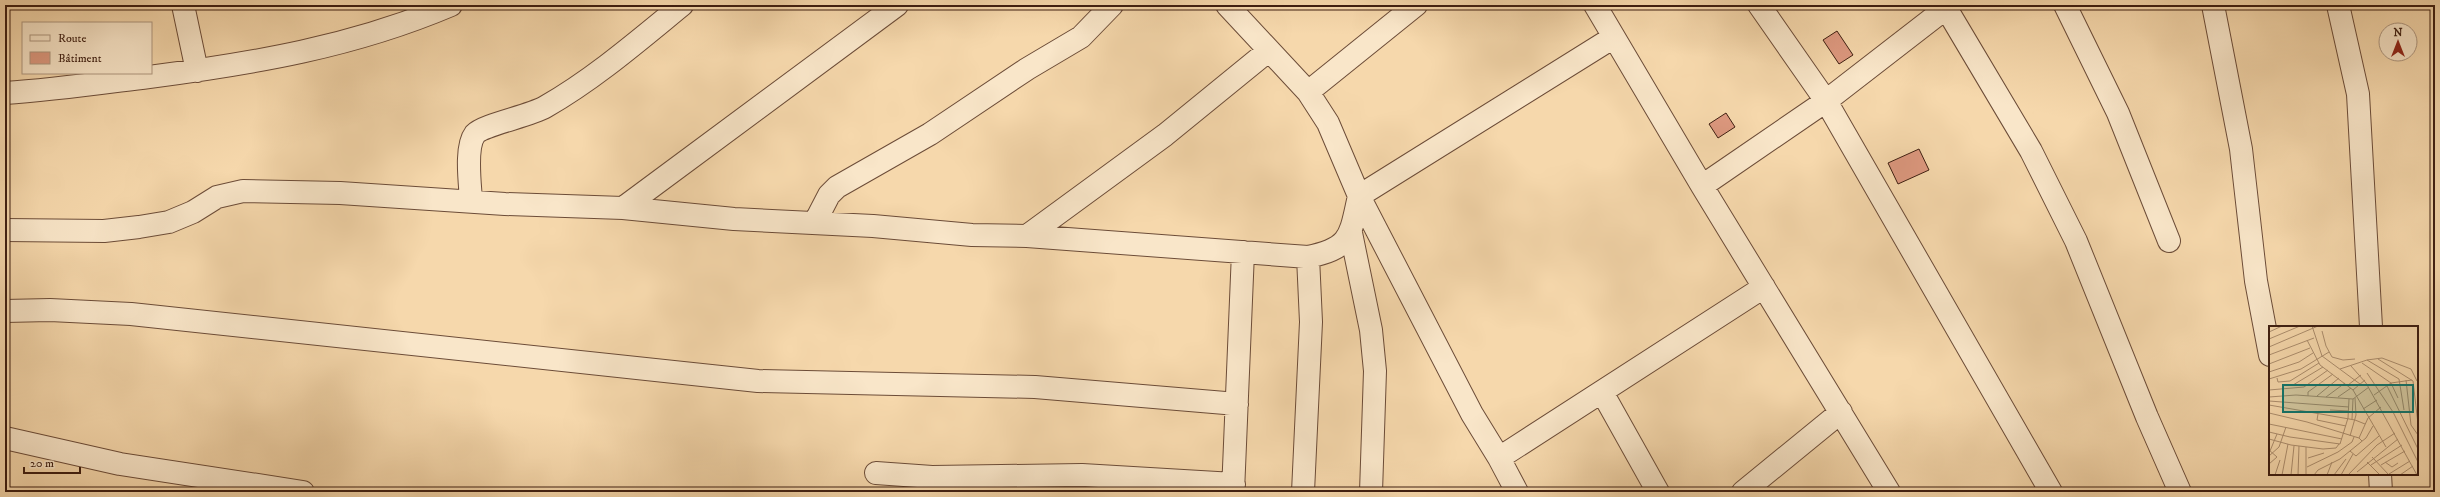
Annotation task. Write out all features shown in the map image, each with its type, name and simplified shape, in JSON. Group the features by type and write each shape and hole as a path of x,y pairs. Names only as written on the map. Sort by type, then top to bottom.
{"street":[{"path":"183,5 197,71"},
{"path":"5,93 197,71 310,52 384,31 451,5"},
{"path":"471,200 470,146 475,135 482,128 527,116 562,97 611,62 682,5"},
{"path":"624,208 844,46 897,5"},
{"path":"815,222 829,194 837,187 930,134 1027,69 1081,37 1112,5"},
{"path":"1228,5 1268,51 1308,92 1328,123 1359,196 1472,414 1499,458 1517,492"},
{"path":"1308,92 1416,5"},
{"path":"1595,5 1702,186 1889,492"},
{"path":"1759,5 1826,101 2051,492"},
{"path":"2065,5 2118,113 2169,241"},
{"path":"2213,5 2241,149 2256,281 2269,350"},
{"path":"2338,5 2358,94 2363,149 2363,199 2371,326"},
{"path":"1702,186 1826,101 1948,7 2031,151 2076,241 2141,403 2180,492"},
{"path":"1371,492 1375,371 1371,330 1351,233 1359,196 1614,37"},
{"path":"1027,236 1165,135 1268,51"},
{"path":"5,230 104,231 139,227 169,222 192,212 217,197 243,191 340,193 471,200 506,204 624,208 734,219 815,222 972,235 1027,236 1308,257 1330,253 1340,246 1351,233"},
{"path":"876,474 932,477 1090,476 1233,488 1244,252"},
{"path":"1303,492 1311,322 1308,257"},
{"path":"1499,458 1764,287"},
{"path":"5,311 50,310 131,314 758,381 1036,387 1237,404"},
{"path":"1602,392 1658,492"},
{"path":"1743,492 1841,412"},
{"path":"5,438 120,464 303,492"},
{"path":"2380,475 2381,492"}],"building":[{"path":"1837,31 1853,55 1839,64 1823,40"},
{"path":"1726,113 1735,127 1718,138 1709,124"},
{"path":"1919,149 1929,170 1898,184 1888,163"}]}
